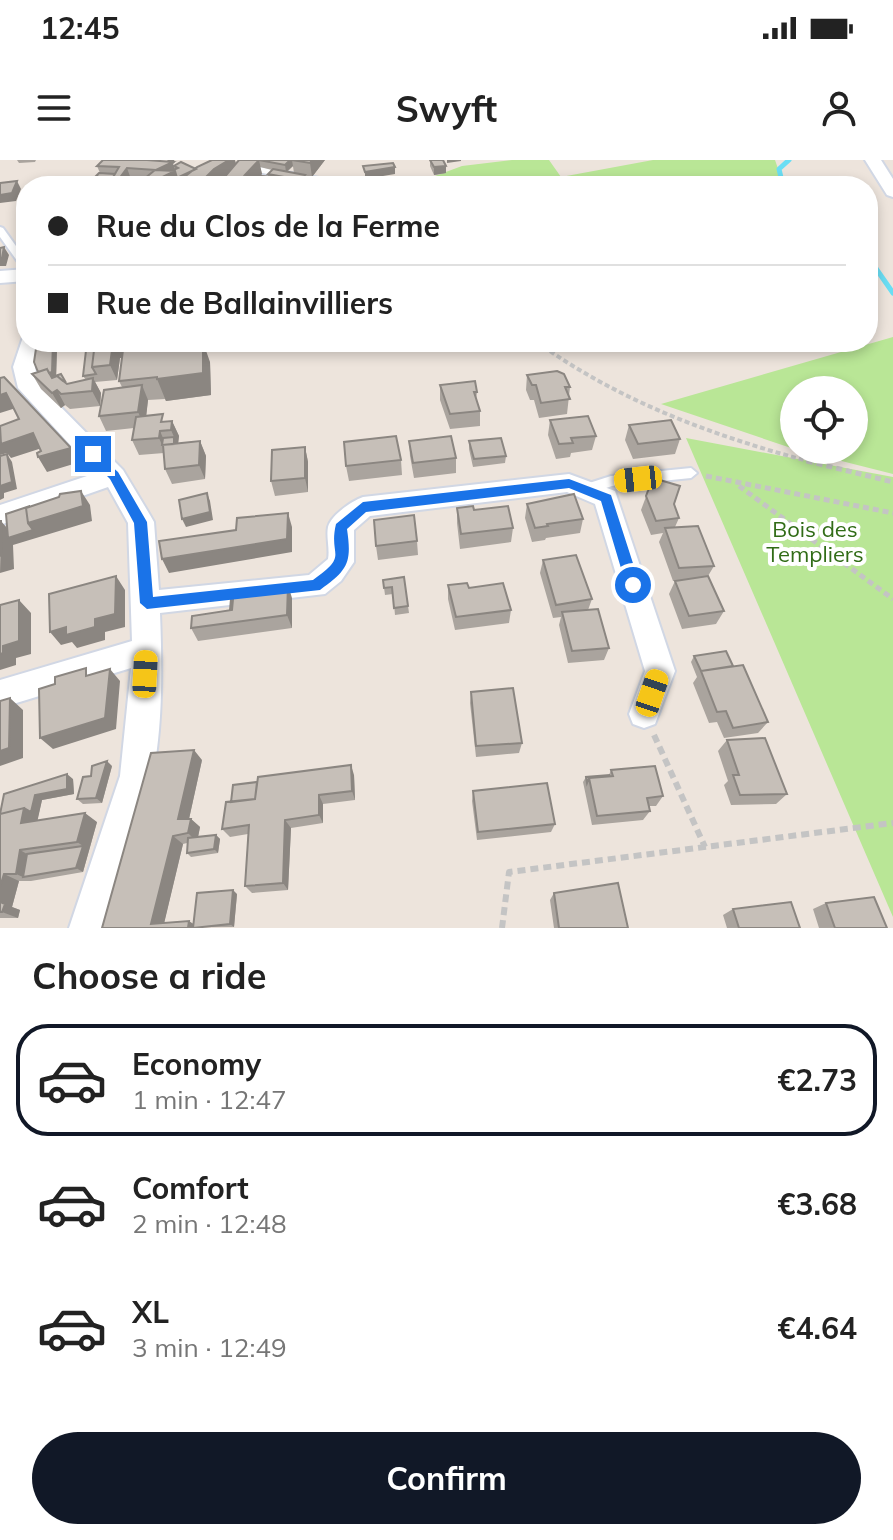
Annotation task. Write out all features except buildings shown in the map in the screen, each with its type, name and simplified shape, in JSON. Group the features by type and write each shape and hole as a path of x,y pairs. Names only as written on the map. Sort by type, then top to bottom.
{"street":[{"path":"873,160 891,186"},
{"path":"28,352 24,367 29,388 114,476 141,522 147,603 141,747 136,776 87,928"},
{"path":"0,515 114,476"},
{"path":"147,603 315,586 335,572 340,564 344,556 341,527 363,507 569,483 606,498 660,671 644,714"},
{"path":"0,694 147,650"}],"lane":[{"path":"234,161 301,176"},
{"path":"0,230 16,253"},
{"path":"588,489 611,481 691,473"}],"path":[{"path":"548,352 604,385 664,412 747,442 893,482"},
{"path":"691,473 893,513"},
{"path":"735,483 893,599"},
{"path":"644,714 705,847"},
{"path":"502,928 509,872 893,823"}],"green space":[{"path":"512,160 549,160 560,176 435,176 462,166"},
{"path":"653,160 775,160 781,176 566,176"},
{"path":"893,337 893,474 853,464 868,464 868,376 780,376 780,444 661,404 841,352 878,352 878,341"},
{"name":"Bois des Templiers","path":"686,438 780,456 780,464 824,464 893,477 893,917"}],"waterway":[{"path":"781,176 779,169 789,160"},
{"path":"878,271 893,293"}],"route":[{"path":"93,454 114,476 141,522 147,603 315,586 335,572 344,556 341,527 363,507 569,483 606,498 633,585"}]}
